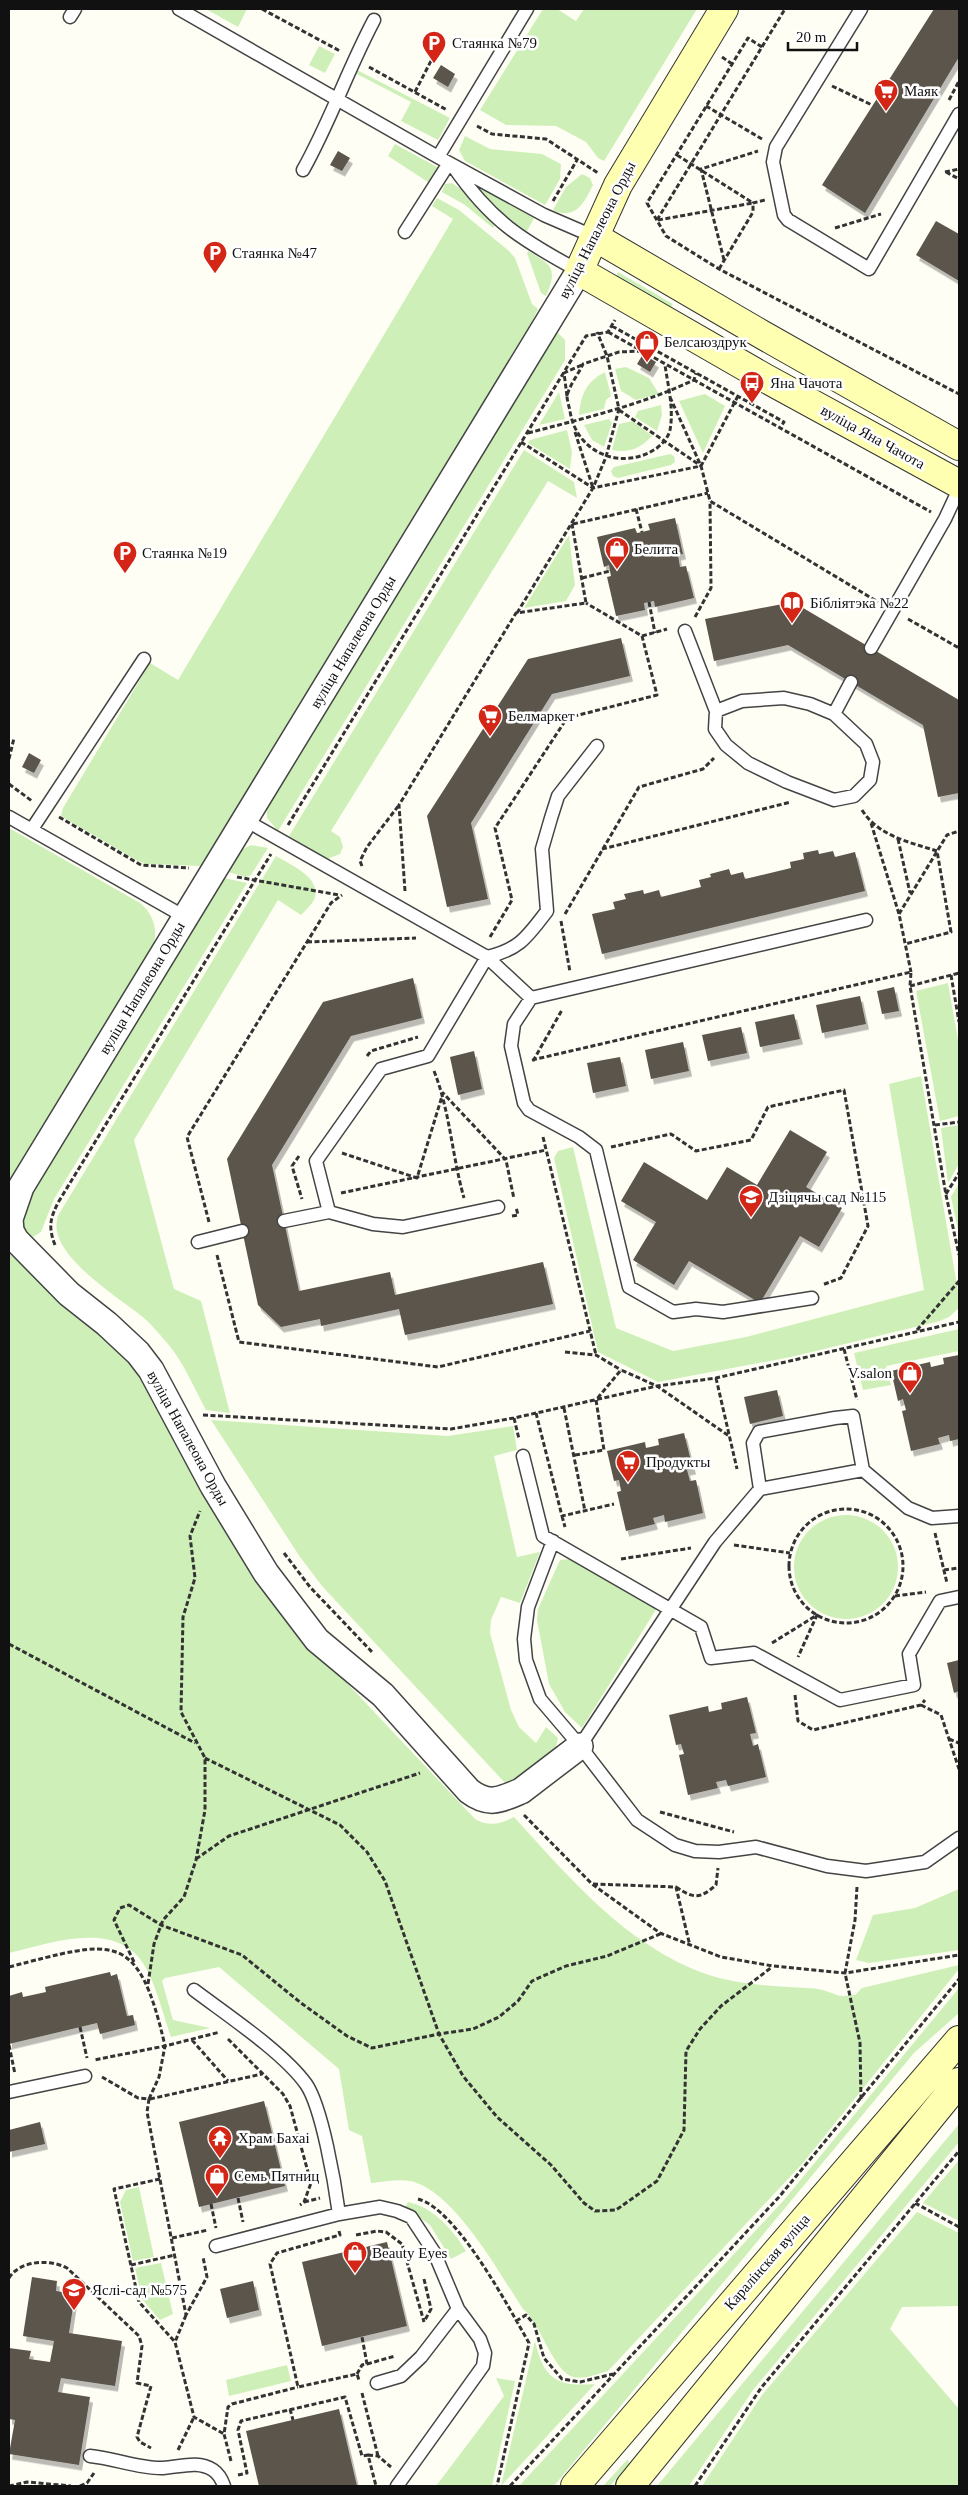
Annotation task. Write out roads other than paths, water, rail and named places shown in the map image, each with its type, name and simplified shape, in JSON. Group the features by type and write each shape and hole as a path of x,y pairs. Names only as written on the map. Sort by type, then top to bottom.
{"main road":[{"name":"вуліца Напалеона Орды","path":"578,271 626,171 724,9"},
{"path":"594,237 959,446"},
{"name":"вуліца Яна Чачота","path":"578,271 756,373 959,484"},
{"name":"Каралінская вуліца","path":"576,2486 959,2040"},
{"path":"630,2486 959,2082"},
{"path":"691,2350 722,2372"}],"street":[{"name":"вуліца Напалеона Орды","path":"578,271 21,1187 14,1204 10,1225 16,1240 45,1272 69,1294 108,1324 151,1370 213,1486 266,1573 317,1640 384,1695 445,1764 480,1799 496,1801 510,1796 521,1790 580,1746"}],"lane":[{"path":"179,9 544,215 594,237"},
{"path":"405,232 446,161 460,117 527,9"},
{"path":"861,9 776,147 773,162 784,215 788,220 869,269 959,114"},
{"path":"302,170 338,99 354,58 374,20"},
{"path":"446,161 474,196 497,220 528,243 578,271"},
{"path":"871,648 959,489"},
{"path":"684,627 716,711 715,729 726,745 748,763 819,796 834,800 854,796 870,780 873,762 866,744 834,714 810,704 784,698 742,701 716,711"},
{"path":"32,829 144,659"},
{"path":"834,714 850,682"},
{"path":"329,1212 316,1161 381,1069 428,1056 487,957 508,952 528,936 547,911 542,849 551,818 558,796 597,746"},
{"path":"9,817 185,917"},
{"path":"245,820 487,957 531,998"},
{"path":"812,1298 723,1312 696,1309 672,1312 629,1287 596,1150 579,1137 529,1110 524,1102 511,1046 514,1024 531,998 866,920"},
{"path":"284,1222 329,1212 373,1224 403,1227 498,1207"},
{"path":"198,1242 242,1231"},
{"path":"760,1489 753,1443 759,1432 854,1416 863,1470 908,1508 932,1518 959,1516"},
{"path":"523,1456 543,1536 701,1627 711,1658 754,1653 840,1700 914,1685 909,1654 940,1601 959,1597"},
{"path":"580,1746 716,1542 760,1489 863,1470"},
{"path":"553,1541 528,1607 524,1639 526,1660 540,1699 580,1746 637,1820 674,1845 695,1851 718,1852 756,1847 827,1866 866,1871 925,1862 959,1838"},
{"path":"194,1990 293,2068 307,2085 314,2102 329,2157 338,2219"},
{"path":"9,2092 85,2076"},
{"path":"216,2246 338,2219 380,2207 411,2217 434,2252 458,2309 480,2339 485,2353 484,2366 397,2486"},
{"path":"378,2383 401,2376 421,2357 458,2309"},
{"path":"90,2456 162,2468 184,2464 200,2465 213,2470 221,2478 224,2486"}],"place":[{"name":"Стаянка №79","path":"434,64"},
{"name":"Маяк","path":"886,112"},
{"name":"Стаянка №47","path":"215,274"},
{"name":"Белсаюздрук","path":"647,363"},
{"name":"Яна Чачота","path":"752,404"},
{"name":"Белита","path":"617,570"},
{"name":"Стаянка №19","path":"125,574"},
{"name":"Бібліятэка №22","path":"792,624"},
{"name":"Белмаркет","path":"490,737"},
{"name":"Дзіцячы сад №115","path":"751,1218"},
{"name":"V.salon","path":"910,1394"},
{"name":"Продукты","path":"628,1483"},
{"name":"Храм Бахаі","path":"220,2159"},
{"name":"Семь Пятниц","path":"217,2197"},
{"name":"Beauty Eyes","path":"355,2274"},
{"name":"Яслі-сад №575","path":"74,2311"}]}
